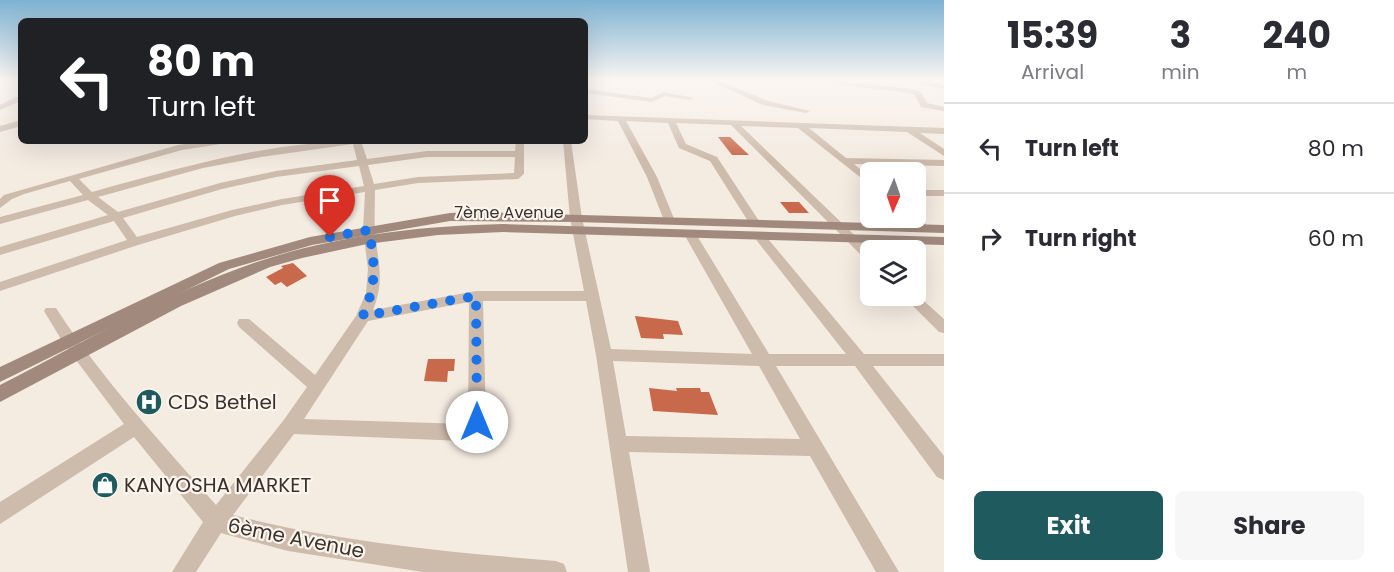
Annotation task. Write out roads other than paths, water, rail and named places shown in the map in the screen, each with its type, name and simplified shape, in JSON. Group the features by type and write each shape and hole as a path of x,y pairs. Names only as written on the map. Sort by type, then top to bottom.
{"street":[{"path":"784,107 806,111"},
{"path":"588,117 944,131"},
{"path":"621,119 652,177 669,221"},
{"path":"671,120 682,146 716,161 757,230 944,471"},
{"path":"734,123 860,248"},
{"path":"0,129 18,124"},
{"path":"802,127 860,174"},
{"path":"910,130 944,153"},
{"path":"0,206 8,196 180,144"},
{"path":"0,221 89,195 234,159 336,144"},
{"path":"183,572 216,521 317,386 363,316 373,293 370,189 358,144"},
{"path":"0,287 134,242 256,207 445,178 514,177 519,174 520,144"},
{"path":"567,144 577,224 604,355 639,572"},
{"path":"0,251 249,179 427,154 519,154"},
{"path":"845,161 944,163"},
{"path":"73,178 89,195 117,218 134,242"},
{"path":"926,193 944,194"},
{"name":"7ème Avenue","path":"0,375 151,316 237,275 370,235 460,228 669,221 852,240 944,239"},
{"name":"7ème Avenue","path":"577,224 690,234 860,227"},
{"name":"7ème Avenue","path":"925,228 944,239"},
{"path":"690,234 888,572"},
{"path":"363,316 476,296 592,296"},
{"path":"289,426 463,433 472,430 477,422 476,296"},
{"path":"921,306 944,328"},
{"path":"51,311 136,426 216,521"},
{"path":"244,323 317,386"},
{"name":"7ème Avenue","path":"0,394 75,346"},
{"path":"604,355 765,360 858,358 944,360"},
{"path":"0,514 136,426"},
{"path":"617,444 815,448"},
{"name":"6ème Avenue","path":"216,521 288,540 429,567 556,572"}],"place":[{"name":"CDS Bethel","path":"149,402"},
{"name":"KANYOSHA MARKET","path":"105,485"}]}
